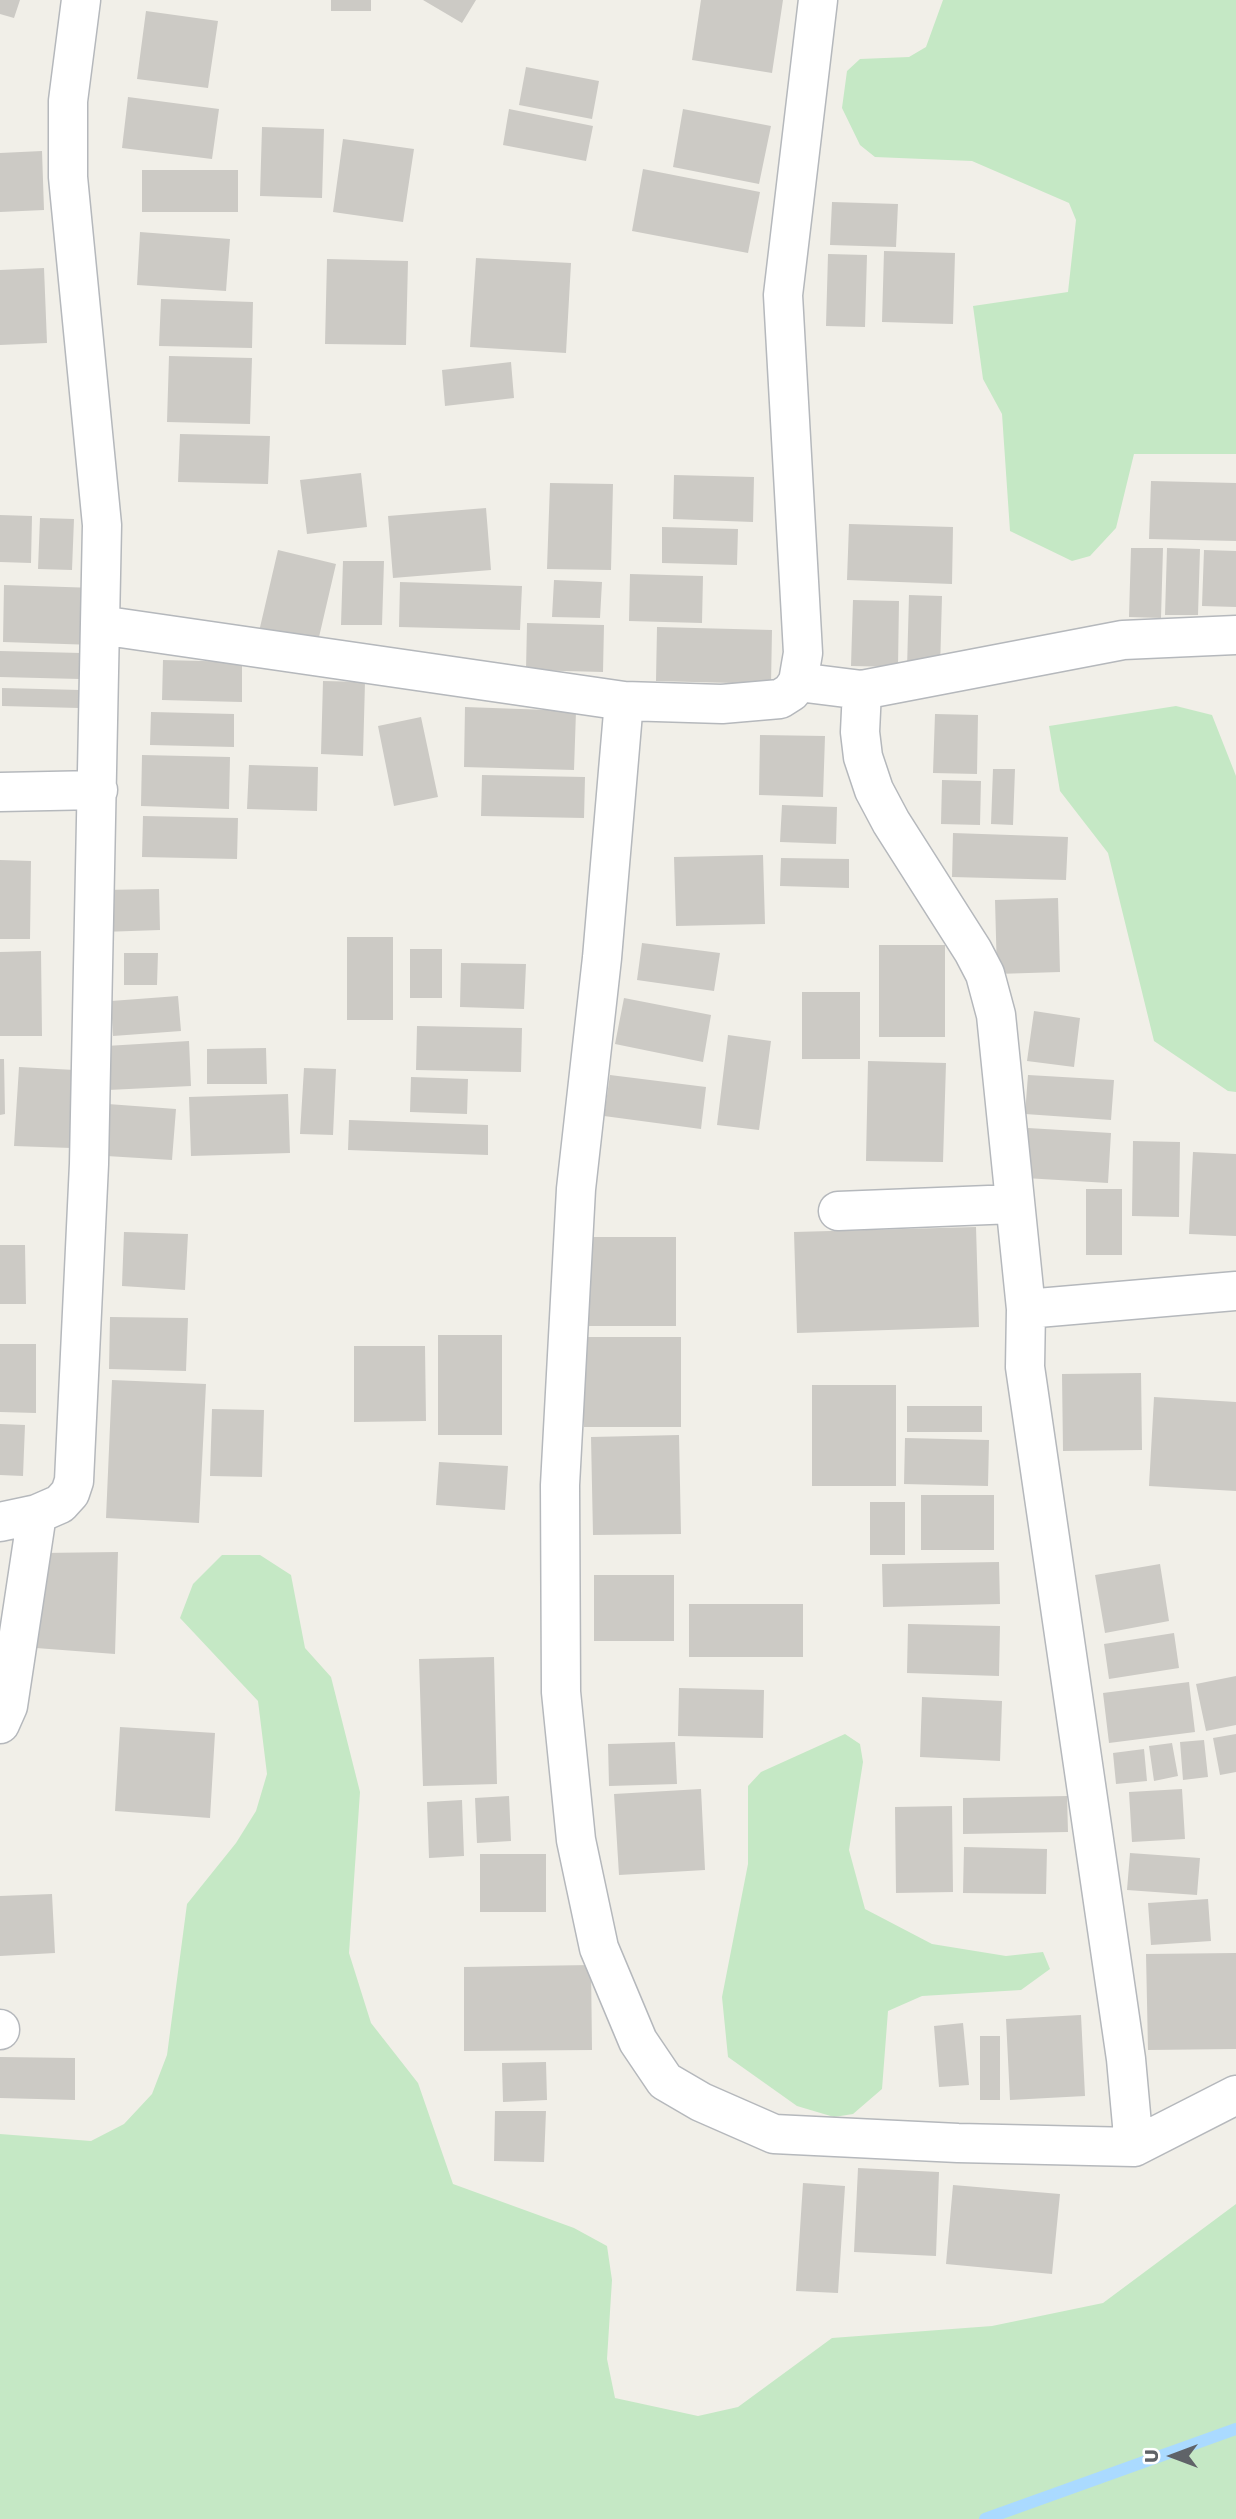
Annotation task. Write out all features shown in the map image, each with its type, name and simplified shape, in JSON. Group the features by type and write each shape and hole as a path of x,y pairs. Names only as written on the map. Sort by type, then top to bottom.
{"street":[{"path":"0,1522 37,1514 60,1504 70,1493 74,1480 89,1164 103,525 68,177 68,101 81,0"},
{"path":"100,625 624,701 722,704 780,699 791,692 798,682 803,653 783,295 818,0"},
{"path":"798,682 862,690 1123,640 1236,635"},
{"path":"862,690 860,732 863,757 874,790 891,822 973,951 985,974 996,1015 1026,1309 1026,1367 1126,2059 1134,2147"},
{"path":"624,701 603,944 576,1189 560,1485 561,1692 576,1840 600,1948 638,2041 665,2081 701,2102 774,2134 958,2143 1134,2147 1236,2095"},
{"path":"0,792 98,790"},
{"path":"838,1211 1014,1204"},
{"path":"1026,1309 1236,1291"},
{"path":"0,1724 8,1706 37,1514"}],"green space":[{"path":"943,0 1236,0 1236,454 1134,454 1116,528 1090,556 1072,561 1010,531 1002,414 983,379 973,306 1068,292 1076,220 1069,203 972,161 875,157 860,145 842,108 847,71 860,59 909,57 926,47"},
{"path":"1176,706 1212,715 1236,776 1236,1092 1228,1091 1154,1041 1108,853 1060,791 1049,726"},
{"path":"222,1555 260,1555 291,1575 305,1648 331,1677 360,1792 349,1953 371,2023 418,2083 453,2184 574,2228 607,2246 612,2280 607,2359 615,2398 698,2416 738,2407 832,2338 992,2326 1103,2303 1236,2204 1236,2519 0,2519 0,2134 91,2141 124,2124 152,2094 167,2055 187,1904 236,1843 256,1811 267,1774 258,1701 180,1618 193,1584"},
{"path":"845,1734 860,1744 863,1762 849,1850 865,1909 932,1944 1006,1956 1043,1952 1050,1969 1021,1990 922,1996 888,2011 882,2089 853,2114 834,2117 797,2106 728,2057 722,1997 748,1864 748,1786 761,1772"}],"building":[{"path":"0,0 20,0 14,18 0,14"},
{"path":"331,0 371,0 371,11 331,11"},
{"path":"423,0 476,0 462,23"},
{"path":"701,0 783,0 772,73 692,60"},
{"path":"146,11 218,21 208,88 137,79"},
{"path":"526,67 599,81 592,119 519,105"},
{"path":"128,97 219,109 212,159 122,148"},
{"path":"509,109 593,126 586,161 503,145"},
{"path":"683,109 771,126 759,184 673,167"},
{"path":"262,127 324,129 322,198 260,196"},
{"path":"343,139 414,149 403,222 333,212"},
{"path":"42,151 44,210 0,212 0,153"},
{"path":"643,169 760,192 748,253 632,231"},
{"path":"142,170 238,170 238,212 142,212"},
{"path":"832,202 898,204 896,247 830,245"},
{"path":"140,232 230,239 226,291 137,285"},
{"path":"884,251 955,253 953,324 882,322"},
{"path":"828,254 867,255 865,327 826,326"},
{"path":"476,258 571,263 566,353 470,347"},
{"path":"327,259 408,261 406,345 325,344"},
{"path":"44,268 47,343 0,345 0,270"},
{"path":"161,299 253,302 252,348 159,346"},
{"path":"169,356 252,358 250,424 167,422"},
{"path":"511,362 514,398 445,406 442,370"},
{"path":"180,434 270,436 268,484 178,482"},
{"path":"361,473 367,527 307,534 300,480"},
{"path":"674,475 754,477 753,522 673,519"},
{"path":"1151,481 1236,483 1236,541 1149,539"},
{"path":"550,483 613,484 611,570 547,569"},
{"path":"486,508 491,570 393,578 388,516"},
{"path":"0,515 32,516 31,563 0,562"},
{"path":"40,518 74,519 72,570 38,569"},
{"path":"849,524 953,527 952,584 847,580"},
{"path":"662,527 738,529 737,565 662,563"},
{"path":"1131,548 1163,548 1161,618 1129,617"},
{"path":"1167,548 1200,549 1198,615 1165,615"},
{"path":"278,550 336,564 316,650 258,636"},
{"path":"1204,550 1236,551 1236,607 1202,606"},
{"path":"343,561 384,561 382,625 341,625"},
{"path":"630,574 703,576 702,623 629,621"},
{"path":"554,580 602,582 600,618 552,617"},
{"path":"400,582 522,586 520,630 399,627"},
{"path":"4,585 96,588 95,645 3,642"},
{"path":"909,595 942,596 940,670 907,669"},
{"path":"853,600 899,601 898,667 851,666"},
{"path":"527,623 604,625 603,672 526,670"},
{"path":"657,627 772,630 771,684 656,681"},
{"path":"0,651 81,653 80,679 0,677"},
{"path":"163,660 242,662 242,702 162,700"},
{"path":"323,681 365,682 363,756 321,754"},
{"path":"2,688 80,690 79,708 2,706"},
{"path":"465,707 576,711 574,770 464,767"},
{"path":"151,712 234,714 234,747 150,745"},
{"path":"935,714 978,715 977,774 933,773"},
{"path":"421,717 438,797 394,806 378,726"},
{"path":"760,735 825,736 823,797 759,795"},
{"path":"142,755 230,757 229,809 141,806"},
{"path":"249,765 318,767 317,811 247,809"},
{"path":"993,769 1015,769 1013,825 991,824"},
{"path":"482,775 585,777 584,818 481,816"},
{"path":"942,780 981,781 980,825 941,824"},
{"path":"782,805 837,807 836,844 780,842"},
{"path":"143,816 238,818 237,859 142,857"},
{"path":"953,833 1068,837 1066,880 952,877"},
{"path":"763,855 765,924 676,926 674,857"},
{"path":"781,858 849,859 849,888 780,886"},
{"path":"0,860 31,861 30,939 0,939"},
{"path":"159,889 160,930 102,932 102,890"},
{"path":"1058,898 1060,972 997,974 995,900"},
{"path":"347,937 393,937 393,1020 347,1020"},
{"path":"642,943 720,953 714,991 637,980"},
{"path":"879,945 945,945 945,1037 879,1037"},
{"path":"410,949 442,949 442,998 410,998"},
{"path":"41,951 42,1036 0,1036 0,952"},
{"path":"124,953 158,953 157,985 124,985"},
{"path":"461,963 526,964 524,1009 460,1007"},
{"path":"802,992 860,992 860,1059 802,1059"},
{"path":"178,996 181,1031 113,1036 111,1001"},
{"path":"624,998 711,1015 703,1062 615,1044"},
{"path":"1034,1011 1080,1018 1074,1067 1027,1061"},
{"path":"417,1026 522,1028 521,1072 416,1070"},
{"path":"728,1035 771,1041 759,1130 717,1125"},
{"path":"189,1041 191,1086 108,1090 106,1046"},
{"path":"266,1048 267,1084 207,1084 207,1049"},
{"path":"0,1059 4,1059 5,1114 0,1115"},
{"path":"868,1061 946,1063 943,1162 866,1161"},
{"path":"19,1067 75,1070 71,1148 14,1146"},
{"path":"304,1068 336,1069 333,1135 300,1134"},
{"path":"610,1075 706,1087 701,1129 604,1116"},
{"path":"1028,1075 1114,1080 1111,1120 1025,1114"},
{"path":"411,1077 468,1079 467,1114 410,1112"},
{"path":"288,1094 290,1153 191,1156 189,1097"},
{"path":"94,1103 176,1109 172,1160 90,1155"},
{"path":"349,1120 488,1125 488,1155 348,1150"},
{"path":"1028,1128 1111,1133 1108,1183 1025,1178"},
{"path":"1133,1141 1180,1142 1179,1217 1132,1216"},
{"path":"1193,1152 1236,1154 1236,1236 1189,1234"},
{"path":"1086,1189 1122,1189 1122,1255 1086,1255"},
{"path":"976,1227 979,1327 797,1333 794,1232"},
{"path":"124,1232 188,1234 185,1290 122,1286"},
{"path":"588,1237 676,1237 676,1326 588,1326"},
{"path":"0,1245 25,1245 26,1304 0,1304"},
{"path":"110,1317 188,1318 186,1371 109,1369"},
{"path":"438,1335 502,1335 502,1435 438,1435"},
{"path":"584,1337 681,1337 681,1427 584,1427"},
{"path":"0,1344 36,1344 36,1413 0,1412"},
{"path":"354,1346 425,1346 426,1421 354,1422"},
{"path":"1141,1373 1142,1450 1063,1451 1062,1374"},
{"path":"112,1380 206,1384 199,1523 106,1518"},
{"path":"812,1385 896,1385 896,1486 812,1486"},
{"path":"1154,1397 1236,1402 1236,1491 1149,1486"},
{"path":"907,1406 982,1406 982,1432 907,1432"},
{"path":"212,1409 264,1410 262,1477 210,1476"},
{"path":"0,1424 25,1425 23,1476 0,1475"},
{"path":"679,1435 681,1534 593,1535 591,1437"},
{"path":"905,1438 989,1440 988,1486 904,1484"},
{"path":"439,1462 508,1466 505,1510 436,1505"},
{"path":"921,1495 994,1495 994,1550 921,1550"},
{"path":"870,1502 905,1502 905,1555 870,1555"},
{"path":"118,1552 115,1654 36,1648 42,1553"},
{"path":"999,1562 1000,1604 883,1607 882,1564"},
{"path":"1160,1564 1169,1621 1105,1633 1095,1575"},
{"path":"594,1575 674,1575 674,1641 594,1641"},
{"path":"689,1604 803,1604 803,1657 689,1657"},
{"path":"908,1624 1000,1626 999,1676 907,1673"},
{"path":"1174,1633 1179,1668 1109,1679 1104,1644"},
{"path":"494,1657 497,1784 423,1786 419,1659"},
{"path":"1236,1676 1236,1725 1206,1731 1196,1684"},
{"path":"1189,1682 1195,1732 1109,1743 1103,1693"},
{"path":"679,1688 764,1690 763,1738 678,1736"},
{"path":"922,1697 1002,1701 1000,1761 920,1757"},
{"path":"120,1727 215,1733 210,1818 115,1811"},
{"path":"1236,1734 1236,1772 1220,1775 1213,1738"},
{"path":"1204,1740 1208,1777 1183,1780 1180,1742"},
{"path":"675,1742 677,1784 609,1786 608,1744"},
{"path":"1172,1743 1178,1776 1154,1781 1149,1746"},
{"path":"1144,1749 1147,1781 1116,1784 1113,1753"},
{"path":"701,1789 705,1870 619,1875 614,1794"},
{"path":"1182,1789 1185,1839 1132,1842 1129,1792"},
{"path":"509,1796 511,1841 477,1843 475,1798"},
{"path":"1067,1796 1068,1832 963,1834 963,1798"},
{"path":"462,1800 464,1856 429,1858 427,1802"},
{"path":"952,1806 953,1892 896,1893 895,1807"},
{"path":"964,1847 1047,1849 1046,1894 963,1893"},
{"path":"1130,1853 1200,1858 1197,1895 1127,1890"},
{"path":"480,1854 546,1854 546,1912 480,1912"},
{"path":"52,1894 55,1953 0,1956 0,1896"},
{"path":"1208,1899 1211,1941 1151,1945 1148,1903"},
{"path":"1236,1953 1236,2049 1148,2050 1146,1954"},
{"path":"591,1965 592,2050 464,2051 464,1967"},
{"path":"1081,2015 1085,2096 1010,2100 1006,2019"},
{"path":"963,2023 969,2085 939,2087 934,2026"},
{"path":"980,2036 1000,2036 1000,2100 980,2100"},
{"path":"0,2057 75,2058 75,2100 0,2098"},
{"path":"546,2062 547,2100 503,2102 502,2063"},
{"path":"495,2111 546,2111 544,2162 494,2161"},
{"path":"858,2168 939,2172 936,2256 854,2252"},
{"path":"803,2183 845,2186 838,2293 796,2291"},
{"path":"953,2185 1060,2194 1052,2274 946,2264"}],"waterway":[{"path":"985,2519 1236,2429"}]}
